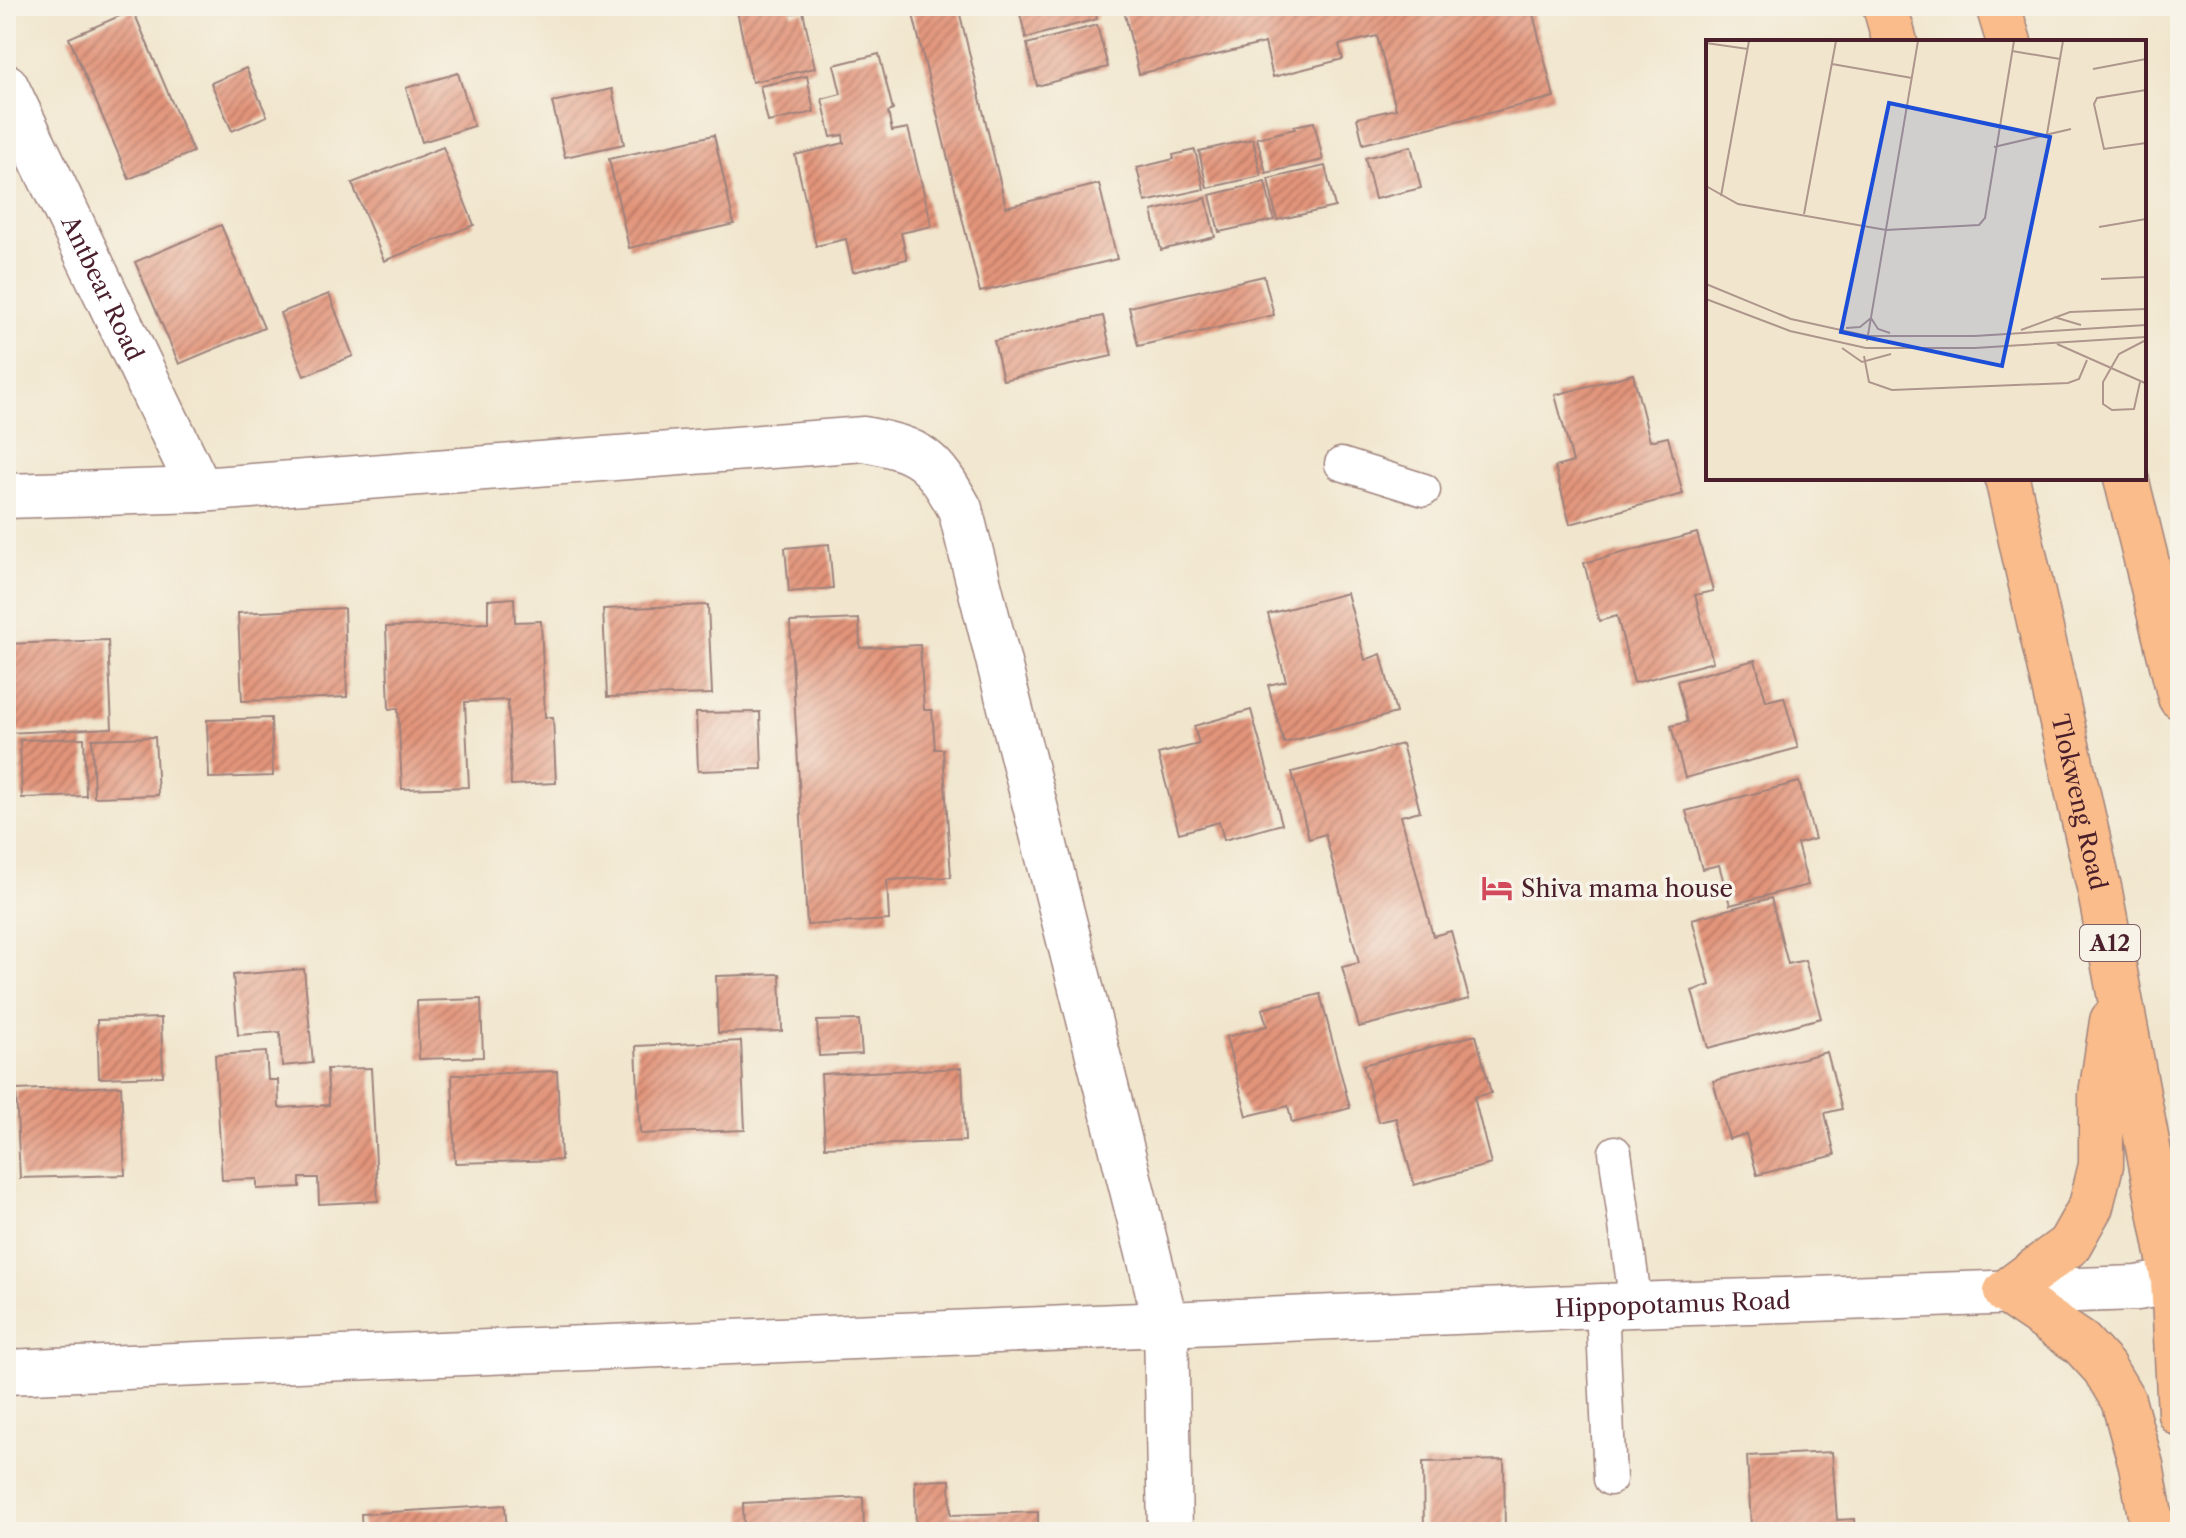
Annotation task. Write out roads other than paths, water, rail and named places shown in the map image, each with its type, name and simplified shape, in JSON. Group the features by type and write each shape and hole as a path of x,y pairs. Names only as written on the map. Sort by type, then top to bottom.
{"main road":[{"path":"1998,6 2008,40"},
{"name":"Tlokweng Road","path":"2007,480 2100,892 2177,1279 2180,1414"},
{"path":"2126,480 2180,697"},
{"path":"2100,892 2116,993 2101,1095 2101,1165 2091,1206 2069,1245 2006,1292 2081,1343 2104,1368 2123,1400 2141,1465 2153,1532"},
{"path":"2180,1524 2180,1532"}],"street":[{"name":"Antbear Road","path":"6,86 200,490"},
{"path":"6,496 200,490 864,439 894,445 922,456 944,479 960,509 1166,1324 1170,1532"},
{"name":"Hippopotamus Road","path":"6,1372 1619,1306 2138,1288 2177,1279"}],"lane":[{"path":"1341,464 1424,490"},
{"path":"1610,1479 1619,1306 1615,1152"}],"place":[{"name":"Shiva mama house","path":"1497,888"}]}
